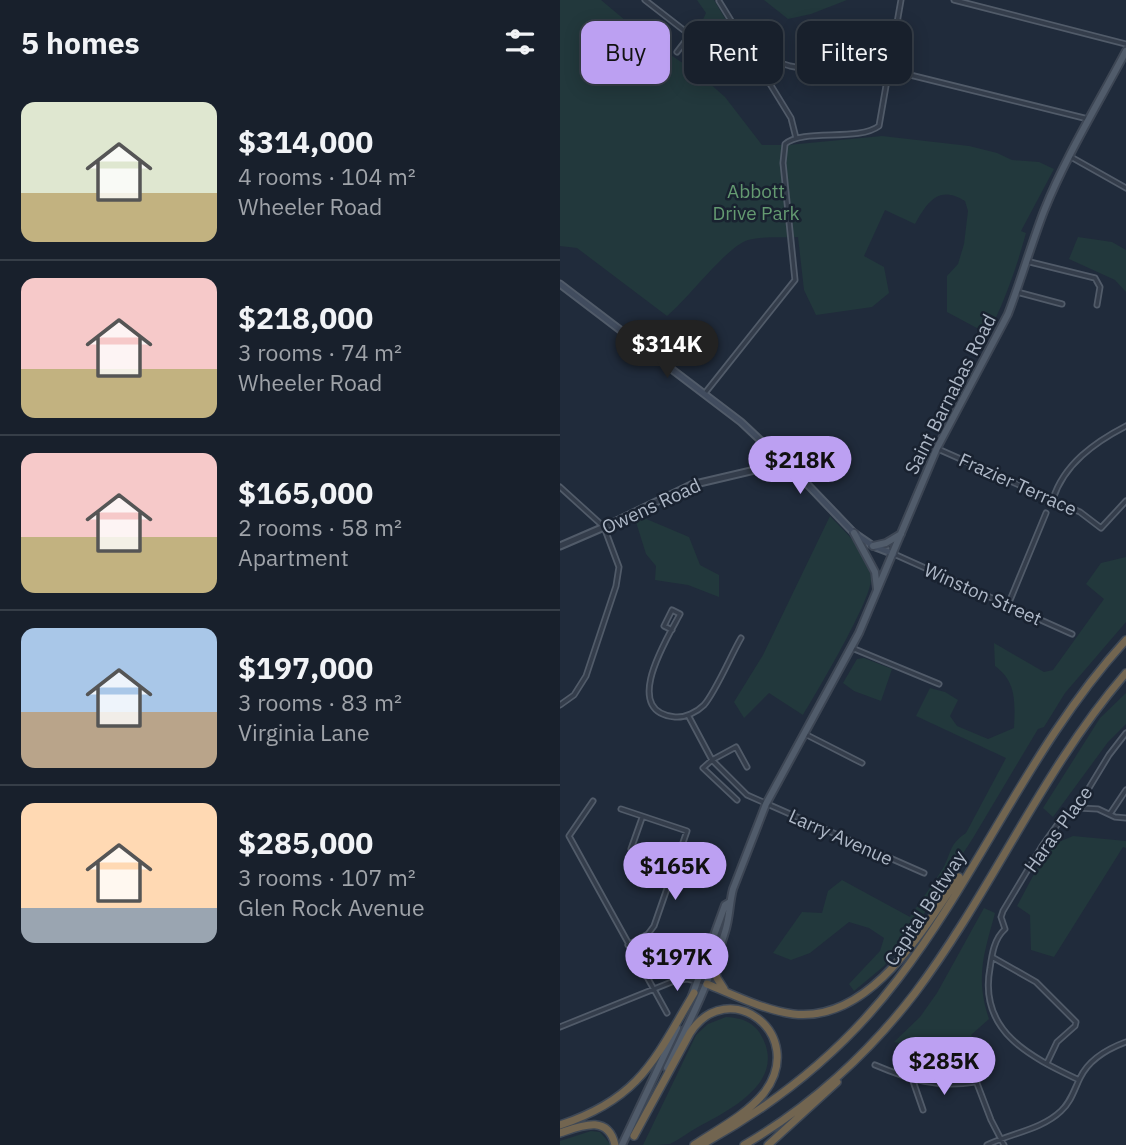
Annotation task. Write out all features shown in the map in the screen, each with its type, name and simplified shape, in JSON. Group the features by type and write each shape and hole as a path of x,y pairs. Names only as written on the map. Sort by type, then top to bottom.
{"highway":[{"name":"Capital Beltway","path":"701,1145 737,1125 787,1090 829,1055 863,1021 915,956 1069,712 1126,640"},
{"name":"Capital Beltway","path":"744,1145 790,1115 826,1086 895,1017 946,948 1074,742 1126,673"},
{"path":"703,983 773,1009 802,1015 835,1009 860,996 891,968 919,935 1016,793"},
{"path":"714,965 719,983 727,992"},
{"path":"560,1125 607,1106 635,1085 657,1056 694,993"},
{"path":"634,1136 698,1022 705,1016 723,1010 750,1013 765,1024 775,1041 778,1058 774,1076 763,1094 749,1108 694,1145"},
{"path":"768,1145 853,1067 895,1017"},
{"path":"560,1133 588,1124 600,1125 609,1132 615,1145"}],"main road":[{"name":"Saint Barnabas Road","path":"622,1145 694,993 703,983 725,905 730,902 766,804 852,648 894,554 936,448 994,341 1017,292 1044,211 1126,51"},
{"path":"560,284 741,422 854,533 873,546 894,554"},
{"path":"854,533 875,572 878,592"},
{"path":"873,546 886,543 902,533"},
{"name":"Saint Barnabas Road","path":"630,1145 703,983 714,965 732,907 730,902"}],"street":[{"path":"645,0 684,30"},
{"path":"897,21 901,0"},
{"path":"954,0 1126,44"},
{"path":"719,1 732,21"},
{"path":"677,52 684,44"},
{"path":"912,77 1090,120"},
{"path":"771,84 793,121 796,138"},
{"path":"705,393 795,280 783,163 783,150 788,141 867,131 879,126 887,84"},
{"path":"1071,157 1126,188"},
{"path":"1026,261 1096,278 1100,287 1097,305"},
{"path":"1017,292 1062,304"},
{"path":"1053,499 1060,479 1070,465 1126,426"},
{"name":"Frazier Terrace","path":"936,448 1080,512 1101,528 1126,501"},
{"name":"Owens Road","path":"560,545 691,485 785,463"},
{"path":"560,487 604,527 619,570 586,676 574,695 560,705"},
{"path":"1008,606 1046,513"},
{"name":"Winston Street","path":"894,554 1072,634"},
{"path":"672,630 664,626 672,610 680,614 653,671 648,696 655,708 667,715 678,717 700,709 708,699 741,638"},
{"path":"852,648 939,684"},
{"path":"688,715 697,737 712,760"},
{"path":"804,733 862,763"},
{"name":"Haras Place","path":"1079,1080 1016,1045 998,1022 988,991 992,957 996,940 1004,929 1001,915 1013,894 1062,818 1076,808 1126,733"},
{"path":"737,800 703,768 736,747 747,767"},
{"name":"Larry Avenue","path":"712,760 741,790 757,800 924,873"},
{"path":"1110,814 1126,790"},
{"path":"593,801 569,836 667,1013"},
{"path":"1076,808 1093,808 1126,818"},
{"path":"621,809 687,831 654,926 648,934 628,945"},
{"path":"642,818 631,849 673,873"},
{"path":"992,957 1036,982 1076,1022 1057,1042 1046,1063"},
{"path":"560,1027 680,979 703,983"},
{"path":"987,1145 1041,1124 1056,1115 1071,1099 1090,1063 1126,1042"},
{"path":"876,1065 913,1081 942,1085 975,1082"},
{"path":"973,1073 1004,1145"},
{"path":"913,1081 923,1110"}],"green space":[{"name":"Abbott Drive Park","path":"560,0 601,0 626,21 581,21 581,84 670,84 670,54 684,64 684,84 710,84 725,97 762,145 882,136 969,146 1012,160 1039,162 1054,169 1021,231 1026,233 1018,259 988,334 947,312 947,276 958,264 964,244 968,211 965,201 956,196 941,195 935,198 915,224 885,210 864,256 884,267 889,293 872,307 816,315 804,290 798,237 759,238 739,245 667,316 577,248 560,246"},
{"path":"697,0 714,0 727,21 702,21 706,13"},
{"path":"764,0 847,0 811,14 788,19"},
{"path":"1078,237 1112,242 1126,250 1126,292 1115,280 1069,259"},
{"path":"830,516 856,544 866,561 871,579 863,606 803,715 769,693 744,718 734,702 763,655"},
{"path":"644,518 689,537 700,565 719,575 719,597 688,585 655,580 656,566 646,554 636,522"},
{"path":"1126,557 1126,622 1065,693 1044,727 1038,729 918,923 884,966 854,991 849,984 880,951 884,938 869,928 849,922 810,953 791,960 773,953 802,912 822,913 828,891 842,880 910,917 942,870 953,845 966,833 1006,758 916,716 930,688 945,692 958,700 950,716 957,726 988,739 1014,728 1013,694 1007,679 995,666 994,643 1044,672 1053,670 1104,599 1086,584 1101,563"},
{"path":"864,658 892,669 881,701 854,691 843,683 857,659"},
{"path":"1126,693 1126,724 1108,742 1053,817 1043,808 1100,718"},
{"path":"1073,836 1126,841 1126,848 1123,847 1054,957 1031,950 1030,915 1017,906 1049,846"},
{"path":"984,908 995,913 982,978 989,1019 971,1035 989,1060 894,1042 920,1017 937,993"},
{"path":"726,1017 750,1023 764,1041 768,1056 766,1070 759,1083 737,1104 674,1142 643,1145 696,1035 708,1024"},
{"path":"591,1131 600,1132 611,1145 560,1145 560,1141"}]}
